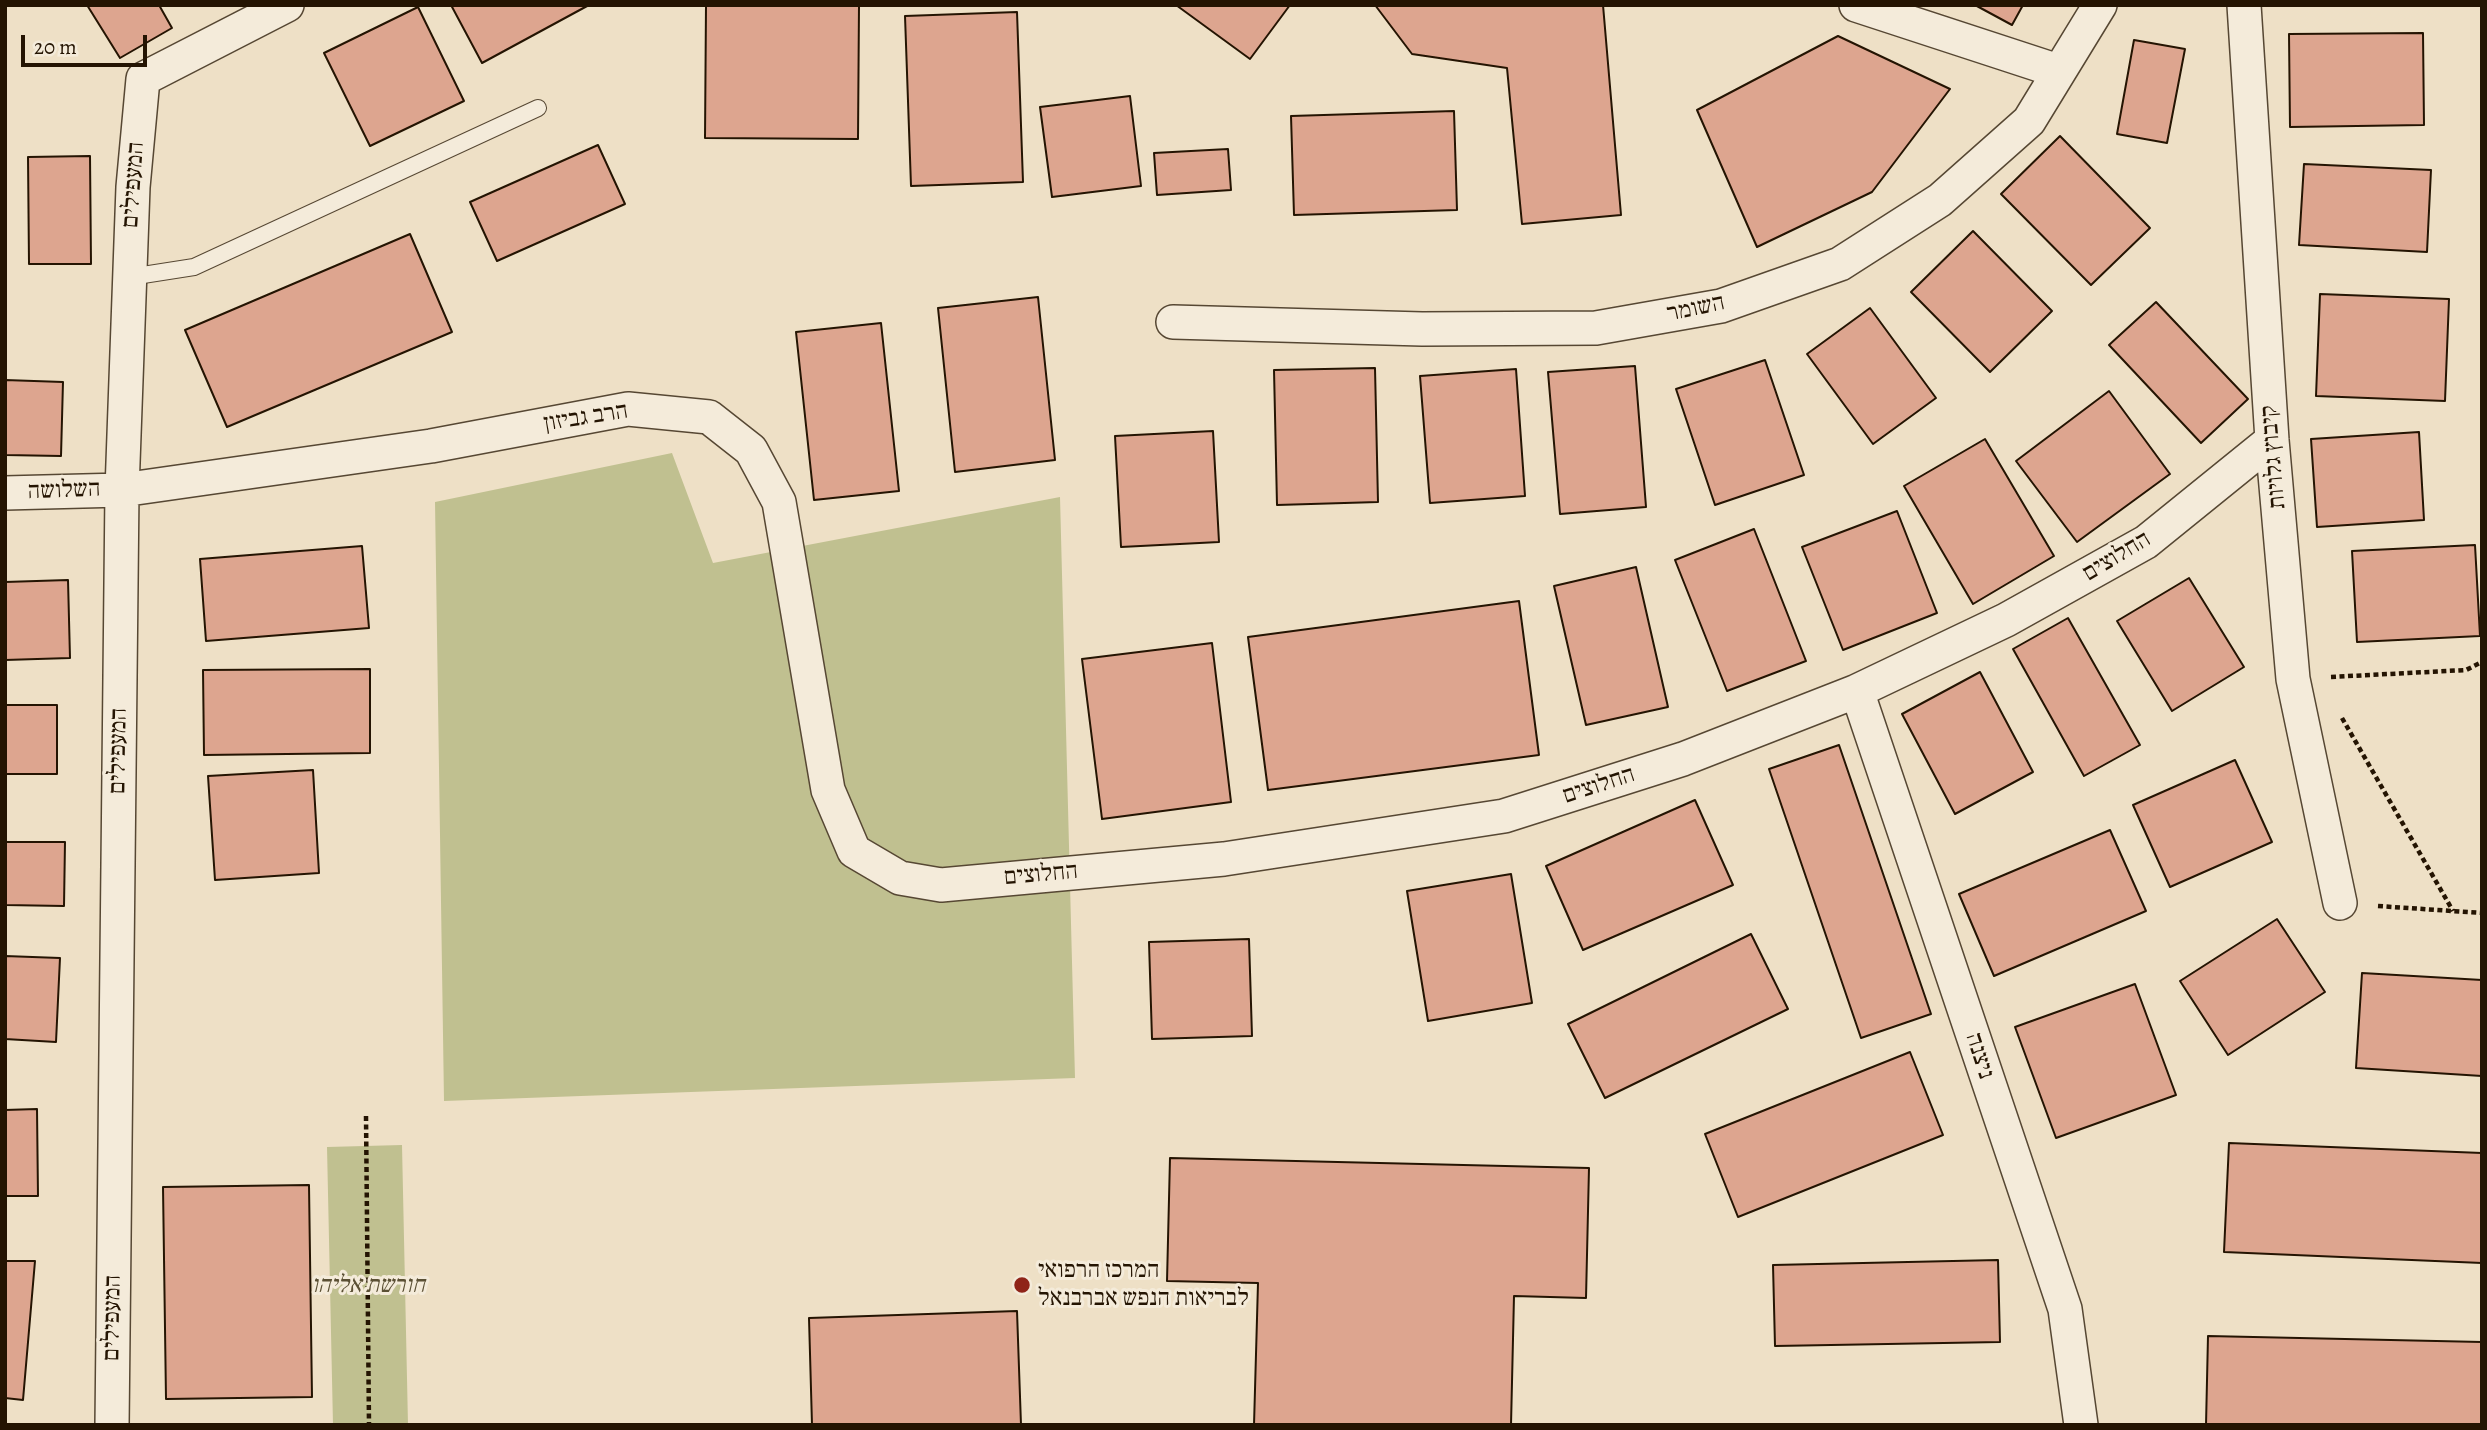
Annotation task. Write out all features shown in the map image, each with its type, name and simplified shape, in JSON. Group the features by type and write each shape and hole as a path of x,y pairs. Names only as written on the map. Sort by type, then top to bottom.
{"street":[{"name":"המעפילים","path":"111,1425 122,490 133,187 143,79 287,5"},
{"path":"1856,5 2058,71"},
{"name":"השומר","path":"1173,322 1422,329 1596,328 1721,306 1840,264 1940,200 2029,121 2100,5"},
{"name":"קיבוץ גלויות","path":"2244,5 2272,440 2293,679 2340,904"},
{"name":"הרב גביזון","path":"122,490 431,446 628,409 709,417 751,450 779,502 828,790 854,851"},
{"name":"החלוצים","path":"854,851 900,878 941,884 1224,859 1504,816 1682,759 1857,691 2006,620 2146,542 2272,440"},
{"name":"השלושה","path":"5,493 122,490"},
{"name":"ניצנה","path":"1857,691 2066,1309 2081,1425"}],"lane":[{"path":"130,277 194,267 538,108"}],"path":[{"path":"2293,679 2466,670 2482,662"},
{"path":"2339,713 2453,911"},
{"path":"2340,904 2482,913"},
{"path":"366,1116 369,1425"}],"green space":[{"path":"672,453 713,563 1060,497 1075,1078 444,1101 435,502"},
{"name":"חורשת אליהו","path":"402,1145 408,1425 333,1425 327,1147"}],"building":[{"path":"87,5 159,5 172,28 120,58"},
{"path":"451,5 589,5 482,63"},
{"path":"706,5 859,5 858,139 705,138"},
{"path":"1176,5 1290,5 1250,59"},
{"path":"1375,5 1603,5 1621,215 1522,224 1507,68 1412,54"},
{"path":"1975,5 2023,5 2012,25"},
{"path":"418,7 464,101 370,146 324,53"},
{"path":"1017,12 1023,182 911,186 905,16"},
{"path":"2423,33 2424,125 2290,127 2289,34"},
{"path":"1838,36 1950,89 1872,192 1757,247 1697,110"},
{"path":"2134,40 2185,49 2167,143 2117,134"},
{"path":"1130,96 1141,186 1052,197 1040,107"},
{"path":"1454,111 1457,210 1294,215 1291,116"},
{"path":"2060,136 2150,228 2091,285 2001,194"},
{"path":"598,145 625,204 497,261 470,202"},
{"path":"1228,149 1231,190 1157,195 1154,153"},
{"path":"90,156 91,264 29,264 28,157"},
{"path":"2304,164 2431,170 2427,252 2299,245"},
{"path":"1973,231 2052,311 1990,372 1911,292"},
{"path":"410,234 452,332 227,427 185,330"},
{"path":"2320,294 2449,299 2445,401 2316,396"},
{"path":"1038,297 1055,460 955,472 938,308"},
{"path":"2156,302 2248,399 2201,443 2109,345"},
{"path":"1870,308 1936,398 1873,444 1807,354"},
{"path":"881,323 899,491 814,500 796,332"},
{"path":"1765,360 1804,475 1715,505 1676,389"},
{"path":"1635,366 1646,507 1560,514 1548,372"},
{"path":"1375,368 1378,502 1277,505 1274,370"},
{"path":"1516,369 1525,496 1430,503 1420,376"},
{"path":"5,380 63,382 61,456 5,455"},
{"path":"2109,391 2170,474 2077,542 2016,461"},
{"path":"1213,431 1219,542 1121,547 1115,436"},
{"path":"2419,432 2424,520 2317,527 2311,439"},
{"path":"1985,439 2054,556 1973,604 1904,486"},
{"path":"1897,511 1937,613 1843,650 1802,547"},
{"path":"1754,529 1806,661 1727,691 1675,560"},
{"path":"2475,545 2480,636 2357,642 2352,551"},
{"path":"362,546 369,628 206,641 200,559"},
{"path":"1636,567 1668,707 1586,725 1554,586"},
{"path":"2189,578 2244,667 2172,711 2117,621"},
{"path":"68,580 70,658 5,660 5,582"},
{"path":"1519,601 1539,755 1268,790 1248,637"},
{"path":"2068,618 2140,745 2084,776 2013,649"},
{"path":"1212,643 1231,802 1102,819 1082,659"},
{"path":"370,669 370,753 204,755 203,670"},
{"path":"1980,672 2033,772 1955,814 1902,714"},
{"path":"5,705 57,705 57,774 5,774"},
{"path":"1839,745 1931,1014 1861,1038 1769,769"},
{"path":"2235,760 2272,842 2170,887 2133,805"},
{"path":"313,770 319,873 215,880 208,776"},
{"path":"1695,800 1733,885 1583,950 1546,866"},
{"path":"2110,830 2146,911 1994,976 1959,894"},
{"path":"5,842 65,842 64,906 5,905"},
{"path":"1511,874 1532,1003 1428,1021 1407,891"},
{"path":"2277,919 2325,992 2228,1055 2180,981"},
{"path":"1751,934 1788,1009 1605,1098 1568,1024"},
{"path":"1249,939 1252,1036 1152,1039 1149,942"},
{"path":"5,956 60,958 56,1042 5,1039"},
{"path":"2362,973 2482,980 2482,1076 2356,1068"},
{"path":"2135,984 2176,1095 2056,1138 2015,1027"},
{"path":"1910,1052 1943,1135 1738,1217 1705,1134"},
{"path":"37,1109 38,1196 5,1196 5,1110"},
{"path":"2229,1143 2482,1153 2482,1263 2224,1252"},
{"path":"1170,1158 1589,1168 1586,1298 1514,1296 1511,1425 1254,1425 1258,1283 1167,1281"},
{"path":"309,1185 312,1397 166,1399 163,1187"},
{"path":"1998,1260 2000,1342 1775,1346 1773,1265"},
{"path":"5,1261 35,1261 23,1400 5,1398"},
{"path":"1017,1311 1021,1425 812,1425 809,1318"},
{"path":"2208,1336 2482,1342 2482,1425 2206,1425"}],"place":[{"name":"המרכז הרפואי לבריאות הנפש אברבנאל","path":"1022,1285"}]}
